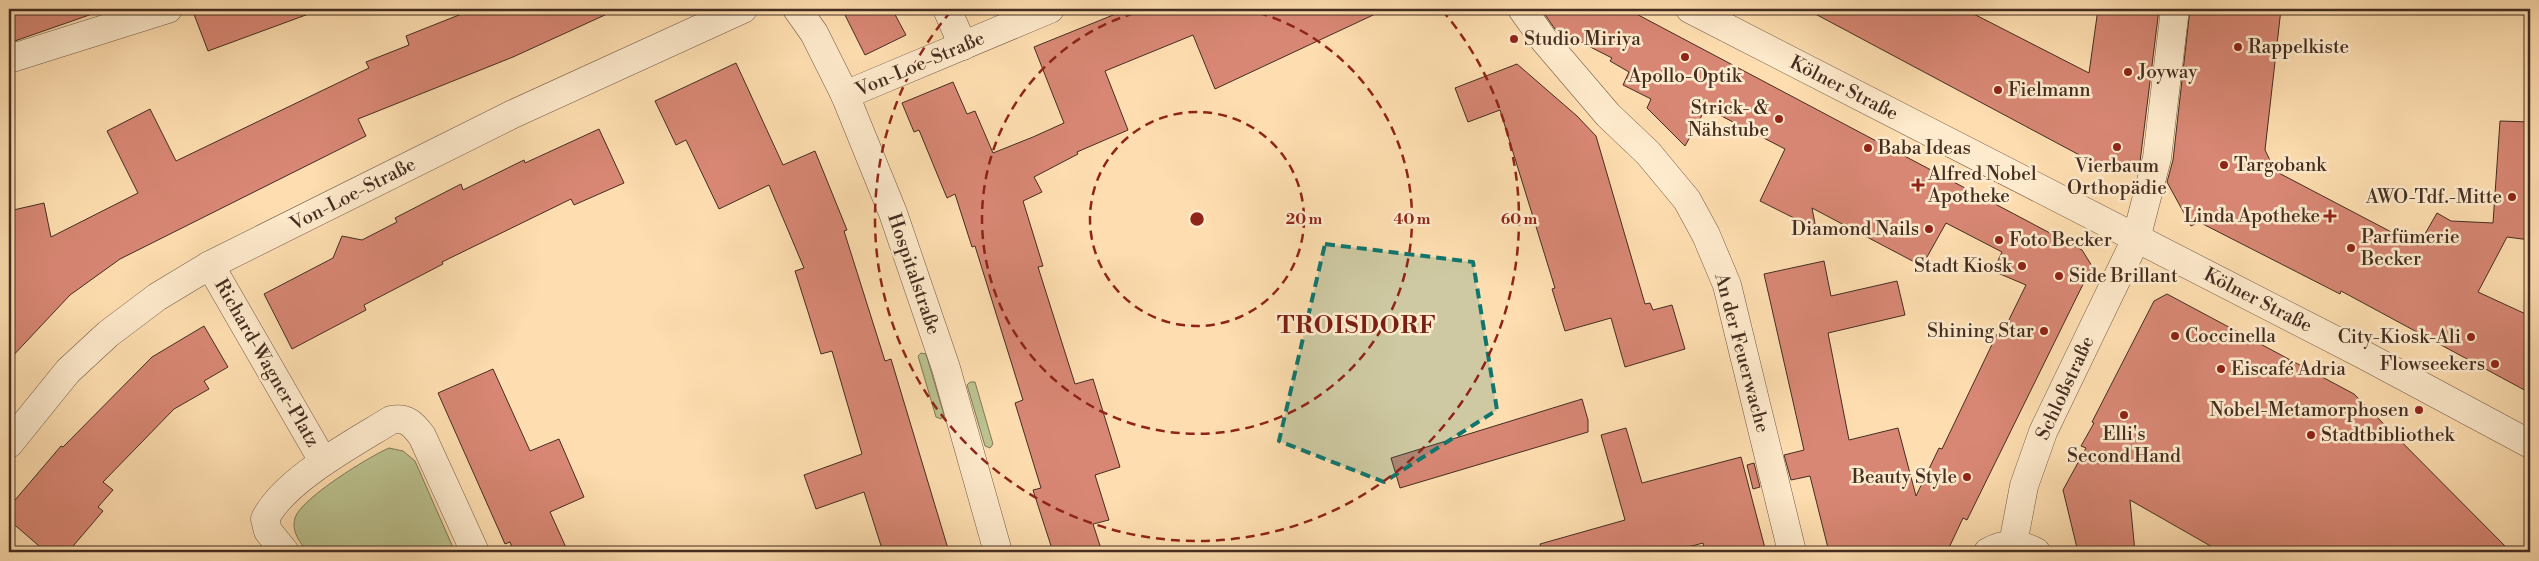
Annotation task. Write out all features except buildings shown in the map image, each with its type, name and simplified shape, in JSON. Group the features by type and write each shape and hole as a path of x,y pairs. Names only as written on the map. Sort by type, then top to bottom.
{"street":[{"path":"9,59 168,9"},
{"name":"Von-Loe-Straße","path":"9,444 68,371 108,334 157,297 210,265 513,114 743,9"},
{"name":"Hospitalstraße","path":"797,9 814,33 845,95 893,213 946,368 998,552"},
{"path":"947,9 963,46"},
{"name":"Von-Loe-Straße","path":"845,95 1050,9"},
{"name":"An der Feuerwache","path":"1522,9 1544,40 1608,115 1648,153 1687,200 1706,235 1727,285 1792,552"},
{"name":"Kölner Straße","path":"1690,9 2364,355 2530,444"},
{"name":"Schloßstraße","path":"2025,548 2024,486 2043,432 2136,239 2157,158 2175,9"},
{"name":"Richard-Wagner-Platz","path":"210,265 323,461"},
{"name":"Richard-Wagner-Platz","path":"285,552 268,531 265,519 272,505 323,461 391,420 402,418 412,423 422,436 475,552"},
{"path":"1988,552 1997,547 2025,548"}],"highlighted area":[{"path":"1325,244 1473,262 1497,410 1384,482 1279,441"}],"green space":[{"path":"921,353 926,354 944,415 941,419 936,417 918,356"},
{"path":"970,382 975,382 993,444 990,448 985,446 967,385"},
{"path":"389,448 403,451 415,461 455,552 308,552 299,541 294,528 295,518 300,510 309,500 337,479"}],"place":[{"name":"Studio Miriya","path":"1514,39"},
{"name":"Rappelkiste","path":"2238,47"},
{"name":"Apollo-Optik","path":"1685,57"},
{"name":"Joyway","path":"2128,72"},
{"name":"Fielmann","path":"1998,90"},
{"name":"Strick- & Nähstube","path":"1779,119"},
{"name":"Vierbaum Orthopädie","path":"2117,147"},
{"name":"Baba Ideas","path":"1868,148"},
{"name":"Targobank","path":"2224,165"},
{"name":"Alfred Nobel Apotheke","path":"1918,185"},
{"name":"AWO-Tdf.-Mitte","path":"2512,197"},
{"name":"Linda Apotheke","path":"2330,216"},
{"name":"Diamond Nails","path":"1929,229"},
{"name":"Foto Becker","path":"1999,240"},
{"name":"Parfümerie Becker","path":"2351,248"},
{"name":"Stadt Kiosk","path":"2022,266"},
{"name":"Side Brillant","path":"2059,276"},
{"name":"Shining Star","path":"2044,331"},
{"name":"Coccinella","path":"2175,336"},
{"name":"City-Kiosk-Ali","path":"2471,337"},
{"name":"Flowseekers","path":"2495,364"},
{"name":"Eiscafé Adria","path":"2221,369"},
{"name":"Nobel-Metamorphosen","path":"2419,410"},
{"name":"Elli's Second Hand","path":"2124,415"},
{"name":"Stadtbibliothek","path":"2311,435"},
{"name":"Beauty Style","path":"1967,477"}],"district":[{"name":"TROISDORF","path":"1357,326"}]}
